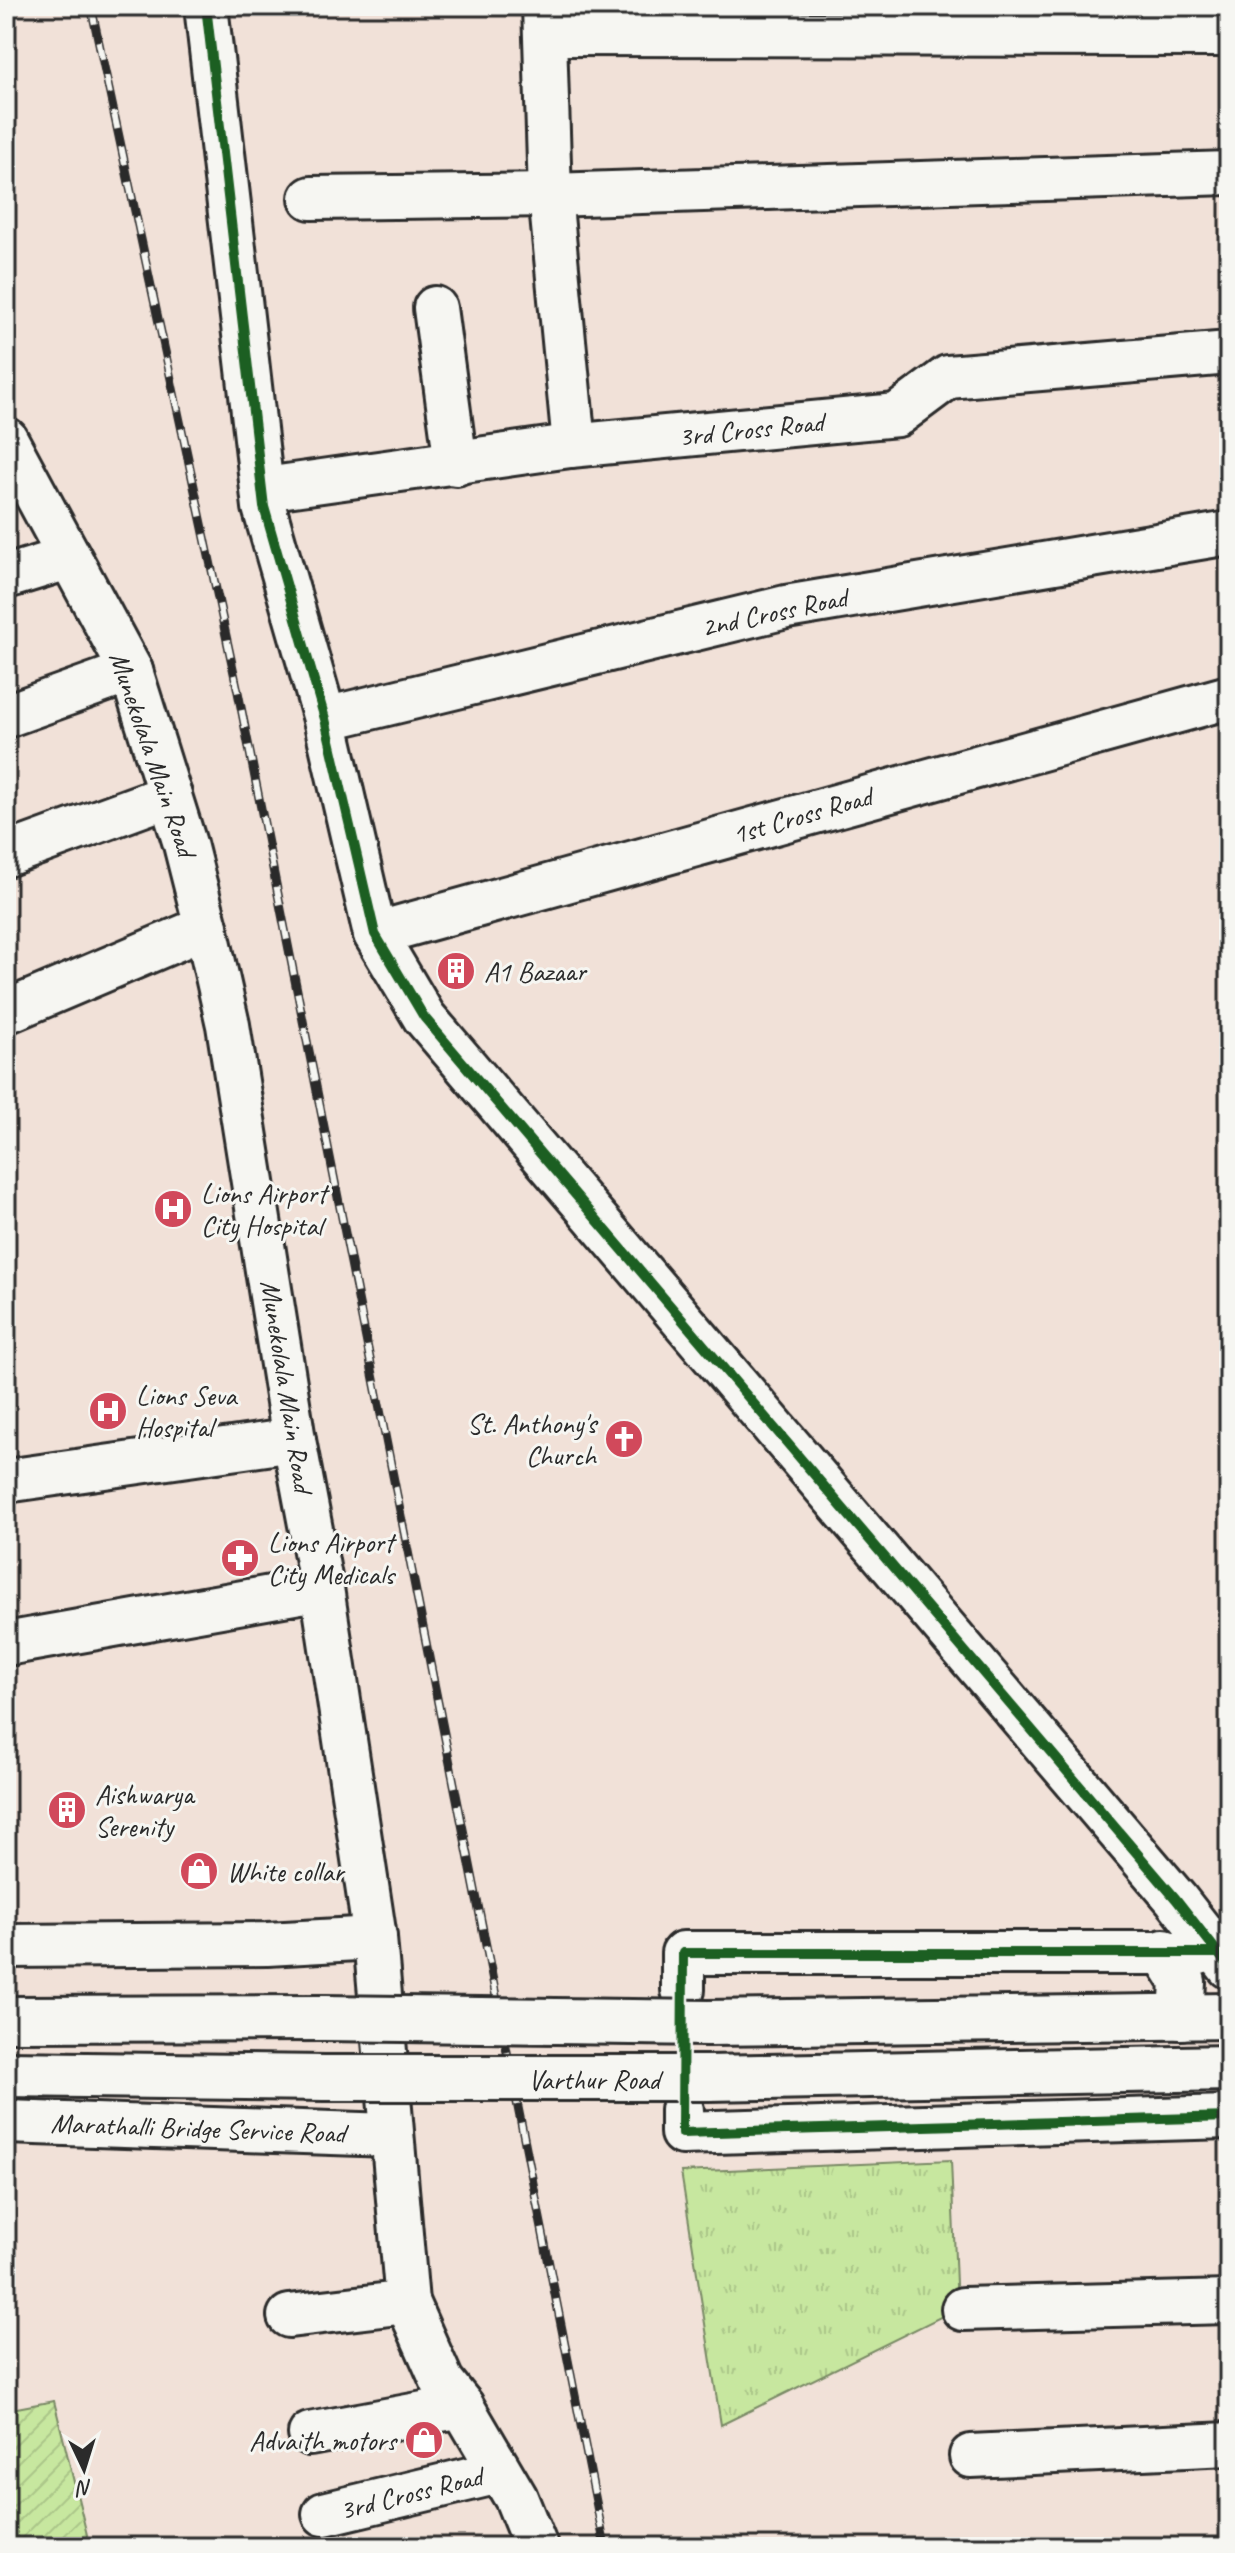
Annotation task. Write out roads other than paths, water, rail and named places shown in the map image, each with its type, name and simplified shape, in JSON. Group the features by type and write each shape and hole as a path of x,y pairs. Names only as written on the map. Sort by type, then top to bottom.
{"main road":[{"path":"1164,1952 1183,1982 1181,2017"},
{"name":"Varthur Road","path":"6,2019 324,2018 692,1988 1181,2017 1229,2016"},
{"name":"Varthur Road","path":"6,2074 325,2078 691,2107 1229,2068"}],"street":[{"path":"206,6 264,507 325,719 375,934 424,1017 1225,1960"},
{"path":"570,446 573,434 550,195 544,20 1229,35"},
{"path":"311,198 550,195 1229,173"},
{"path":"435,308 456,464"},
{"name":"3rd Cross Road","path":"265,495 272,488 570,446 897,415 948,377 1229,353"},
{"name":"Munekolala Main Road","path":"6,439 131,671 170,795 206,927 230,1039 294,1440 322,1588 375,1938 407,2302 442,2381 462,2406 516,2498 536,2547"},
{"name":"2nd Cross Road","path":"325,719 786,607 1229,533"},
{"path":"6,577 68,558"},
{"path":"6,716 131,671"},
{"name":"1st Cross Road","path":"375,934 1229,697"},
{"path":"6,855 170,795"},
{"path":"6,1012 206,927"},
{"path":"6,1481 294,1440"},
{"path":"6,1644 322,1588"},
{"path":"6,1946 267,1944 375,1938"},
{"path":"692,1988 1164,1952 1225,1960"},
{"path":"691,2107 1229,2117"},
{"name":"Marathalli Bridge Service Road","path":"6,2122 390,2135"},
{"path":"289,2316 407,2302"},
{"path":"963,2309 1229,2302"},
{"path":"310,2434 462,2406"},
{"path":"971,2456 1229,2444"},
{"name":"3rd Cross Road","path":"324,2514 499,2472"}],"tunnel":[{"path":"682,2110 683,1990"}],"railway":[{"path":"91,6 237,687 605,2547"}],"place":[{"name":"A1 Bazaar","path":"456,971"},
{"name":"Lions Airport City Hospital","path":"173,1209"},
{"name":"Lions Seva Hospital","path":"108,1411"},
{"name":"St. Anthony's Church","path":"624,1439"},
{"name":"Lions Airport City Medicals","path":"240,1558"},
{"name":"Aishwarya Serenity","path":"67,1810"},
{"name":"White collar","path":"199,1871"},
{"name":"Advaith motors","path":"424,2440"}]}
